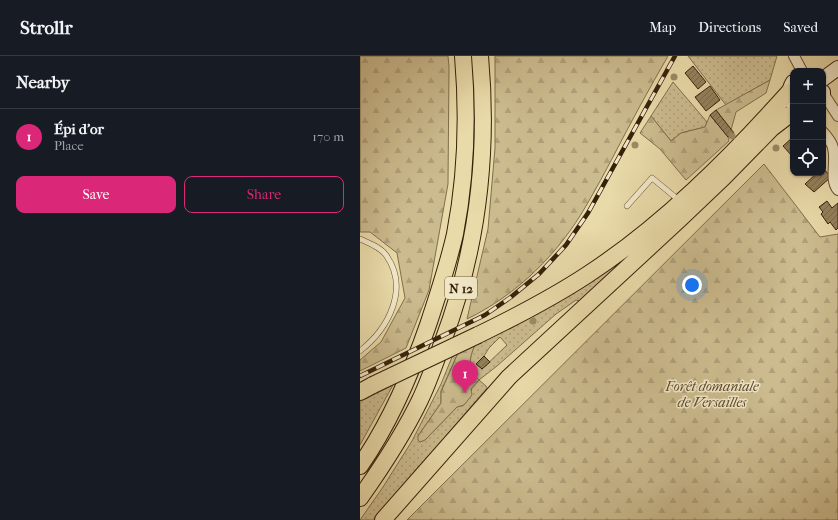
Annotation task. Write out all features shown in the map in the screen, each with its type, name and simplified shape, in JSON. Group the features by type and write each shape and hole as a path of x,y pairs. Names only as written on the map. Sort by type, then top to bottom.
{"highway":[{"name":"N 12","path":"360,466 403,391 418,355 445,274 455,234 462,190 465,120 465,78 463,56"},
{"name":"N 12","path":"360,498 400,437 420,400 434,368 464,277 473,237 483,161 484,123 480,56"},
{"path":"367,389 537,306 588,275 635,241 681,201 790,95"},
{"path":"383,520 509,377 681,218 772,128 790,115"}],"main road":[{"path":"826,77 838,68"}],"street":[{"path":"792,56 794,68"},
{"path":"792,56 800,68"},
{"path":"826,98 838,117"},
{"path":"826,111 838,117"},
{"path":"826,136 834,149 835,181 838,190"}],"lane":[{"path":"627,206 652,178 681,201"},
{"path":"360,239 373,245 386,254 397,283 395,305 384,326 360,351"}],"green space":[{"path":"360,56 448,56 449,67 448,184 429,290 406,348 360,371 360,360 381,342 405,298 397,253 370,232 360,232"},
{"path":"495,56 668,56 590,200 563,240 550,256 520,285 503,298 467,319 488,229 495,148"},
{"path":"688,56 777,56 770,80 726,105"},
{"path":"770,80 766,93 736,112 731,130 716,110"},
{"path":"673,82 707,122 705,127 681,133 671,141 651,116"},
{"path":"710,115 728,137 729,141 686,180 660,149 640,133 651,116 671,141 681,133 705,127"},
{"name":"Forêt domaniale de Versailles","path":"764,164 820,237 838,234 838,520 407,520"},
{"path":"627,256 628,257 579,301 576,300 556,314 479,380 487,388 374,520 360,520 412,441 441,384 452,357 458,353 441,391 441,403 418,436 420,442 425,440 457,407 464,405 477,378 472,370 470,362 475,345","holes":["500,337 507,345 482,369 477,364 489,348"]},
{"path":"475,345 471,355 470,364 472,372 479,380 471,389 472,395 464,405 457,407 425,440 420,442 418,440 418,436 441,403 441,392 458,353"},
{"path":"393,385 360,445 360,400"}],"building":[{"path":"693,66 706,82 698,89 685,73"},
{"path":"710,86 720,100 706,111 695,97"},
{"path":"716,110 734,133 728,137 710,115"},
{"path":"790,140 790,154 783,146"},
{"path":"826,171 831,177 814,192 805,184 814,176 826,176"},
{"path":"827,201 832,208 838,203 838,228 836,230 830,222 828,224 821,214 823,212 819,207"},
{"path":"484,356 490,362 482,369 476,364"}],"railway":[{"path":"360,376 485,315 511,297 539,274 566,245 588,213 675,56"}],"place":[{"name":"Épi d'or","path":"465,393"}]}
